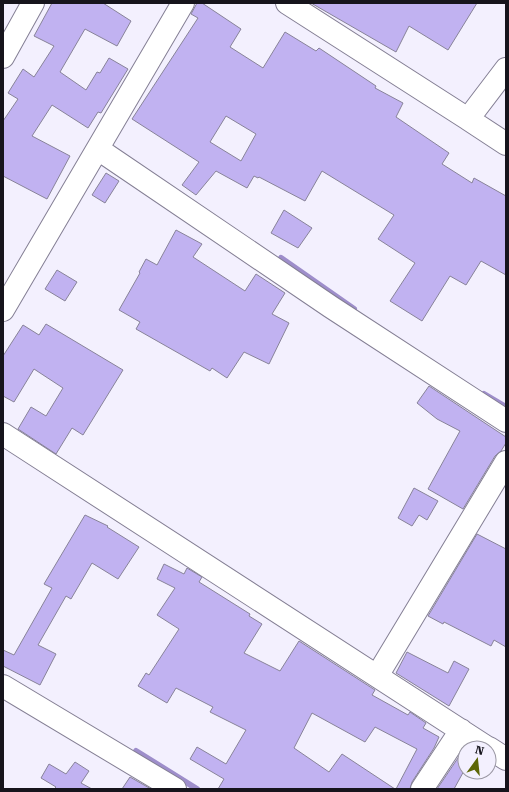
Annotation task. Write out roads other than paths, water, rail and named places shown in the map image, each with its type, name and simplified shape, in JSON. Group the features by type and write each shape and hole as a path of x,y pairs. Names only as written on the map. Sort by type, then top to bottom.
{"street":[{"path":"3,57 33,3"},
{"path":"3,310 183,3"},
{"path":"287,3 506,144"},
{"path":"468,119 506,69"},
{"path":"98,150 324,303 506,421"},
{"path":"3,434 477,740"},
{"path":"377,676 506,462"},
{"path":"3,686 175,789"},
{"path":"422,789 461,730"},
{"path":"497,753 506,759"}],"waterway":[{"path":"281,258 354,309"},
{"path":"484,394 506,407"},
{"path":"136,751 197,789"}]}
